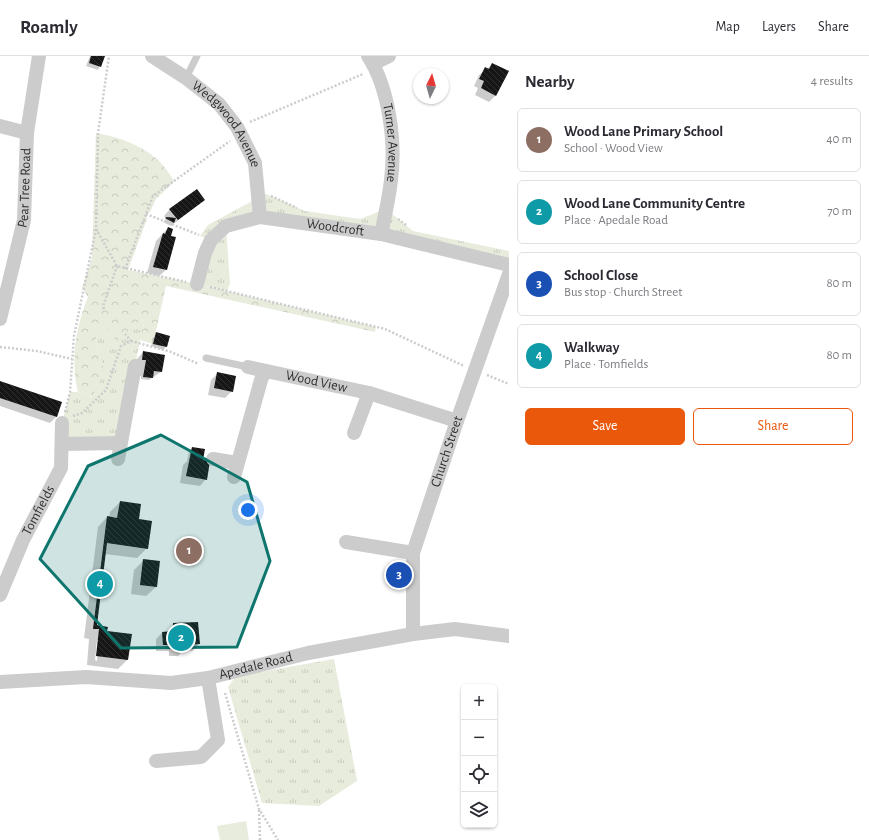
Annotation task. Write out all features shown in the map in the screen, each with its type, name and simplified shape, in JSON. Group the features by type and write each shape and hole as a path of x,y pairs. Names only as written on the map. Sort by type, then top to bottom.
{"street":[{"name":"Pear Tree Road","path":"0,319 24,220 27,133 39,56"},
{"name":"Wedgwood Avenue","path":"152,56 186,78 219,104 238,131 255,163 260,217"},
{"path":"372,63 389,56"},
{"name":"Turner Avenue","path":"372,63 392,121 392,179 381,234"},
{"path":"0,126 27,133"},
{"name":"Woodcroft","path":"197,284 205,253 211,240 226,226 260,217 381,234 509,264"},
{"name":"Church Street","path":"413,634 414,553 457,421 509,274"},
{"path":"118,459 135,366"},
{"name":"Wood View","path":"248,367 368,393 457,421"},
{"path":"234,477 265,371"},
{"name":"Wood View","path":"354,433 368,393"},
{"name":"Tomfields","path":"0,595 23,540 61,468 63,421"},
{"path":"63,444 120,443"},
{"path":"213,459 237,464"},
{"path":"346,542 414,553"},
{"name":"Apedale Road","path":"0,682 86,677 171,683 213,676 308,653 413,634 455,629 509,636"},
{"path":"156,761 200,758 218,740 213,676"}],"lane":[{"path":"186,78 197,56"},
{"path":"206,358 248,367"}],"path":[{"path":"63,421 70,392 74,336 96,229 98,133 109,56"},
{"path":"125,269 153,196 238,131 372,63"},
{"path":"258,190 298,208"},
{"path":"146,214 211,240"},
{"path":"96,229 117,266 385,329 475,371 509,384"},
{"path":"104,309 103,306 117,266"},
{"path":"125,334 131,340 171,352 204,366"},
{"path":"63,421 82,413 106,390 121,346 131,340"},
{"path":"0,348 37,350 72,359"},
{"path":"213,676 259,809 278,840"},
{"path":"259,809 260,840"}],"highlighted area":[{"path":"161,435 247,482 270,561 237,647 121,648 40,559 88,466"}],"green space":[{"path":"96,133 131,143 151,154 168,171 174,182 156,199 150,212 146,214 147,219 128,270 197,284 376,327 375,332 166,286 153,344 140,340 138,334 144,328 142,319 117,341 102,324 96,335 98,352 103,366 100,381 92,397 78,392 74,368 74,356 77,332 88,297 82,288 92,258"},
{"path":"257,190 305,211 360,219 386,209 413,231 509,251 509,265 260,217 226,226 230,284 227,291 197,284 211,240 200,236 208,225 258,198"},
{"path":"142,318 144,328 139,334 140,340 120,443 63,444 62,423 70,392 78,392 92,397 103,366 98,352 96,334 102,324"},
{"path":"334,659 357,781 319,806 262,803 228,687 236,676"},
{"path":"246,821 249,840 220,840 217,826"}],"building":[{"path":"91,56 105,56 101,67 89,63"},
{"path":"492,63 509,71 496,96 481,88 484,81 479,79 485,67 489,69"},
{"path":"197,189 205,200 178,220 169,209"},
{"path":"165,218 176,218 174,223"},
{"path":"168,227 173,229 171,236 176,237 167,270 153,267 163,233 165,234"},
{"path":"156,332 170,336 167,347 153,344"},
{"path":"143,351 165,355 162,372 154,371 153,378 143,377 146,360 142,360"},
{"path":"217,372 236,376 233,392 214,388"},
{"path":"0,381 62,402 57,417 0,398"},
{"path":"192,447 205,449 203,460 210,461 207,480 186,476"},
{"path":"120,501 141,504 139,519 152,521 148,549 107,543 97,625 108,627 107,631 132,634 128,660 96,656 99,629 93,629 107,516 117,518"},
{"path":"143,559 160,561 157,587 140,585"},
{"path":"198,622 200,644 185,645 185,650 175,650 175,645 163,645 162,632 173,631 173,623"}],"place":[{"name":"Wood Lane Primary School","path":"189,551"},
{"name":"School Close","path":"399,575"},
{"name":"Walkway","path":"100,584"},
{"name":"Wood Lane Community Centre","path":"181,638"}]}
